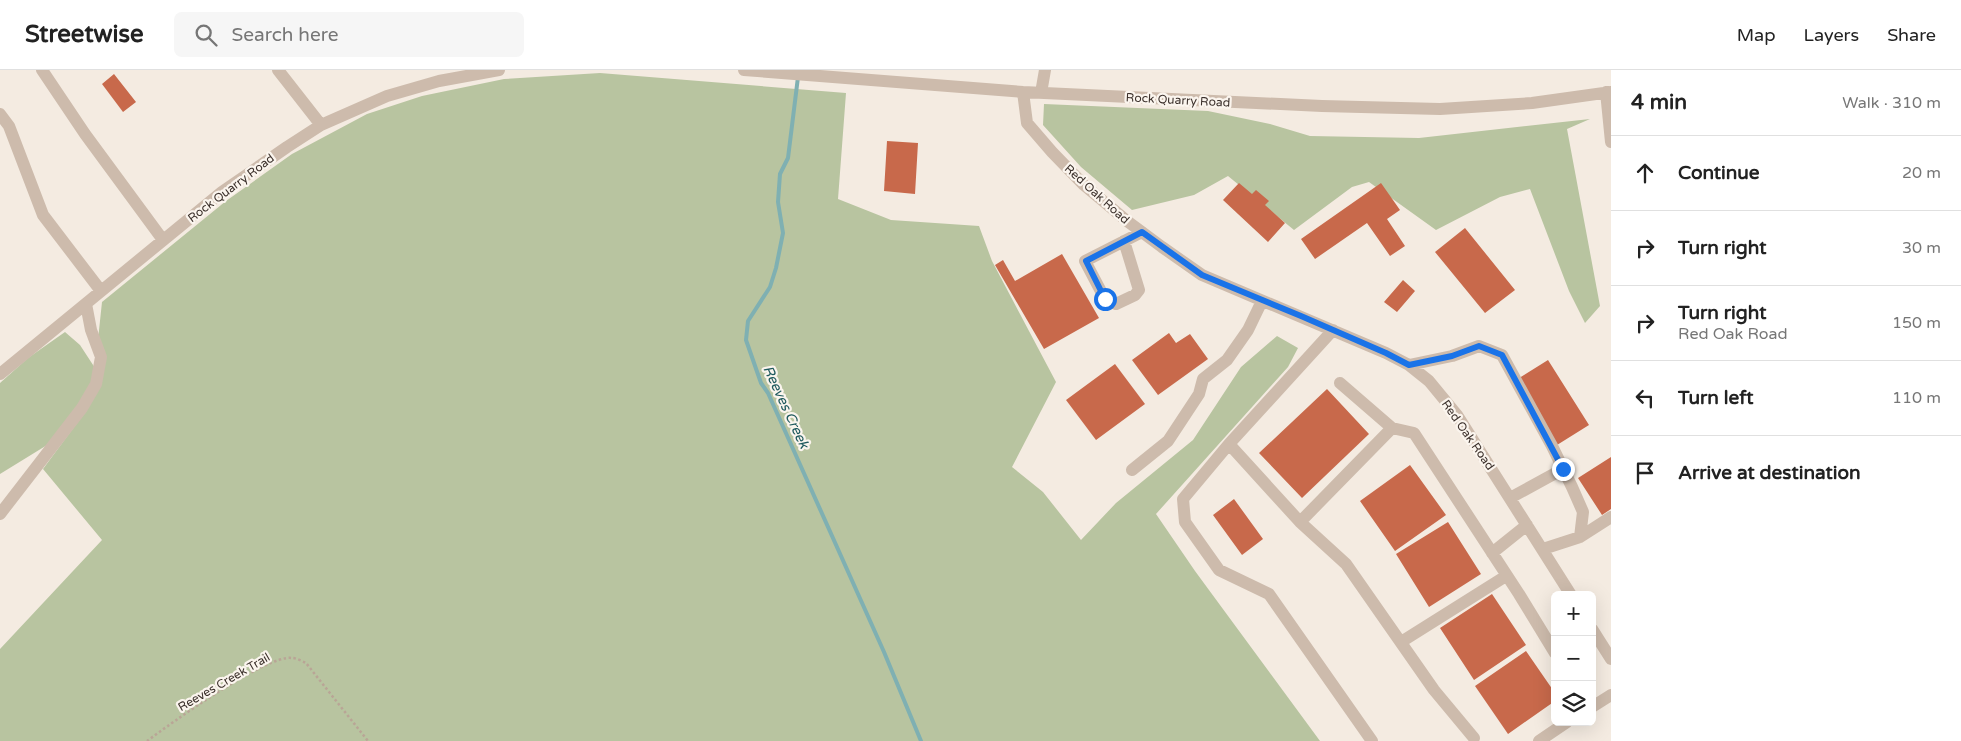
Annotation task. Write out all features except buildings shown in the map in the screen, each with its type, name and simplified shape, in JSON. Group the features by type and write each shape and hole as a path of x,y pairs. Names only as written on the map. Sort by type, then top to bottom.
{"street":[{"path":"42,70 85,134 163,240"},
{"path":"278,70 321,125"},
{"name":"Rock Quarry Road","path":"0,374 222,192 321,125 387,96 439,81 499,70"},
{"name":"Rock Quarry Road","path":"744,70 1040,93 1322,106 1440,109 1532,103 1608,92"},
{"path":"1040,93 1045,70"},
{"name":"Red Oak Road","path":"1024,92 1027,123 1084,185 1142,232 1202,275 1386,353 1409,365 1428,381 1457,415 1528,524 1569,591"},
{"path":"1608,92 1611,142"},
{"path":"0,114 9,126 43,215 101,291"},
{"path":"1124,241 1139,290 1135,295 1116,304 1105,299 1086,261 1124,241 1142,232"},
{"path":"1132,470 1168,440 1198,394 1203,379 1226,360 1248,330 1262,301"},
{"path":"0,514 82,408 96,384 101,357 91,330 86,304"},
{"path":"1333,330 1228,444 1183,499 1185,522 1219,570 1269,594 1372,741"},
{"path":"1409,365 1452,356 1479,346 1502,355 1563,469 1582,512 1580,537"},
{"path":"1340,383 1392,428 1414,434 1551,648"},
{"path":"1300,522 1392,428"},
{"path":"1228,444 1300,522 1346,564 1434,690 1474,738"},
{"path":"1510,498 1563,469"},
{"path":"1543,549 1580,537 1611,517"},
{"path":"1492,553 1528,524"},
{"path":"1401,642 1506,576"},
{"path":"1596,635 1611,659"},
{"path":"1596,704 1611,695"},
{"path":"1539,741 1561,726"}],"path":[{"name":"Reeves Creek Trail","path":"147,741 210,697 270,663 291,657 306,663 368,741"}],"green space":[{"path":"600,73 846,93 838,199 891,220 979,226 992,261 1056,382 1012,467 1043,492 1081,540 1116,503 1193,440 1241,367 1277,336 1298,348 1288,367 1156,514 1195,571 1320,741 0,741 0,649 102,540 43,469 88,408 52,442 0,474 0,383 28,358 65,332 80,345 95,368 102,302 226,201 292,154 367,114 422,96 504,79"},
{"path":"1044,104 1208,111 1270,124 1310,136 1419,138 1590,119 1567,129 1600,306 1585,323 1569,291 1530,189 1500,197 1436,230 1369,182 1352,187 1294,230 1228,176 1194,195 1132,210 1081,167 1043,125"}],"waterway":[{"name":"Reeves Creek","path":"798,77 788,158 780,174 778,202 783,233 770,287 748,321 746,340 761,383 768,393 884,652 921,741"}],"route":[{"path":"1105,299 1086,261 1142,232 1202,275 1301,316 1409,365 1452,356 1479,346 1502,355 1563,469"}]}
